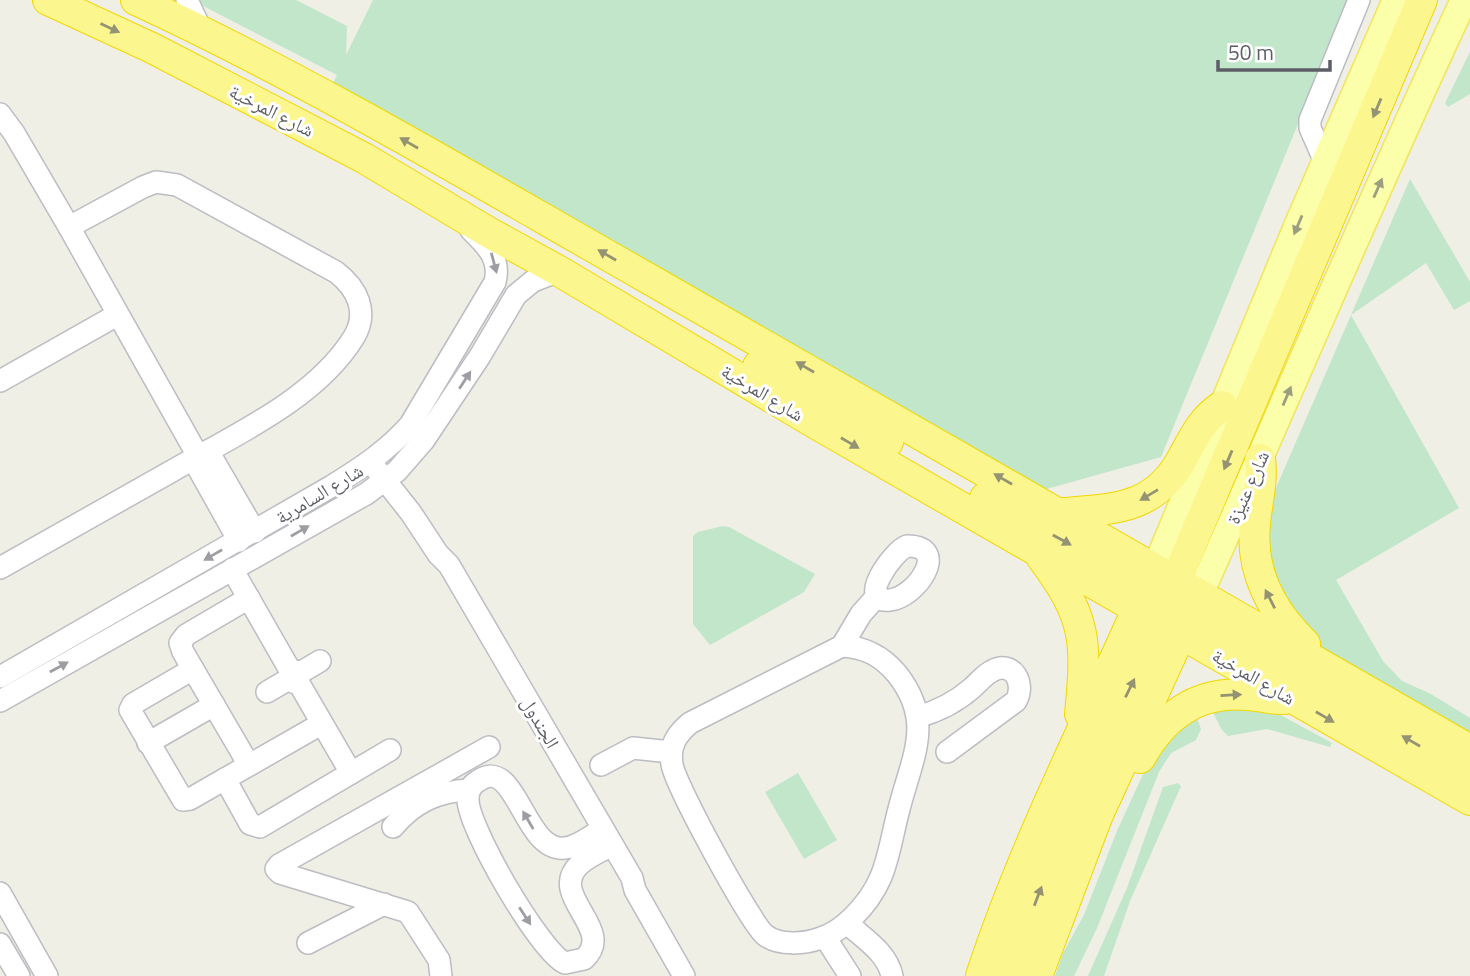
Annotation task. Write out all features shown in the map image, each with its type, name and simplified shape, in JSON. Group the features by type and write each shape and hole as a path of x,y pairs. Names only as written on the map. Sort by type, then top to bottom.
{"highway":[{"name":"شارع المرخية","path":"47,0 152,48 293,120 568,276 813,422 1037,550 1330,669 1470,750"},
{"name":"شارع المرخية","path":"136,0 201,30 332,99 1063,513 1168,601 1295,699 1470,800"},
{"path":"1010,976 1061,836 1168,601 1422,0"},
{"path":"568,276 625,291 1470,775"},
{"path":"1063,513 1124,508 1156,491 1176,472 1201,424 1222,406"},
{"path":"1260,459 1261,488 1254,526 1255,552 1262,580 1279,615 1330,669"},
{"path":"1037,550 1061,582 1078,619 1084,647 1085,670 1079,735"},
{"name":"شارع عنيزة","path":"981,976 1000,917 1037,824 1079,735 1168,601"},
{"name":"شارع عنيزة","path":"1037,976 1097,817 1168,601"},
{"path":"1097,817 1125,787 1152,737 1178,712 1204,699 1228,695 1295,699"}],"main road":[{"name":"شارع عنيزة","path":"1168,601 1222,406 1396,0"},
{"name":"شارع عنيزة","path":"1168,601 1260,459 1319,320 1464,0"}],"street":[{"path":"187,0 201,30"},
{"path":"1325,162 1310,128 1310,120 1359,0"},
{"path":"1447,36 1470,17"},
{"path":"0,114 14,133 247,536"},
{"path":"0,568 294,399 317,382 355,335 361,315 359,300 353,289 336,272 177,185 156,182 143,187 69,227"},
{"name":"شارع السامرية","path":"0,677 247,536 376,457 395,442 410,425 495,282 498,272 495,257 453,211"},
{"name":"شارع السامرية","path":"0,701 366,494 412,456 449,404 516,295 533,281 568,276"},
{"path":"0,381 117,315"},
{"name":"الجندول","path":"376,457 391,475 439,554 449,565 632,878 635,890 684,976"},
{"path":"232,569 351,774"},
{"path":"842,646 854,624 878,595"},
{"path":"249,597 184,637 181,646 249,765"},
{"path":"842,646 857,647 875,654 891,667 904,683 918,717 917,752 899,807 883,876 873,895 847,923 825,937 811,941 779,941 767,937 759,930 680,788 671,752 679,732 690,723 842,646"},
{"path":"267,692 320,661"},
{"path":"918,717 948,705 992,671 1003,668 1014,673 1021,690 1016,701 947,752"},
{"path":"193,669 132,705 131,712 183,800 190,799 321,724"},
{"path":"149,743 214,705"},
{"path":"948,705 966,738"},
{"path":"441,976 439,960 412,916 403,909 280,873 276,867 489,747"},
{"path":"601,765 633,748 671,752"},
{"path":"225,779 250,824 257,827 390,750"},
{"path":"393,827 410,809 421,802 444,793 469,790 482,778 493,777 504,782 537,836 552,847 572,846 608,837"},
{"path":"469,790 469,807 496,867 559,968 584,959 594,944 593,932 572,894 572,874 608,837"},
{"name":"الجندول","path":"632,878 642,887 697,976"},
{"path":"0,893 47,976"},
{"path":"308,943 384,904"},
{"path":"847,923 881,954 890,965 892,976"},
{"path":"825,937 850,976"},
{"path":"0,944 19,976"}],"green space":[{"path":"200,0 296,0 347,26 346,55 373,0 1349,0 1161,457 1043,490 551,205 333,83 337,75 209,9 202,5"},
{"path":"1470,52 1470,94 1448,107 1445,103"},
{"path":"1410,179 1470,282 1470,301 1454,310 1426,263 1351,315"},
{"path":"1351,315 1459,508 1336,580 1383,661 1402,681 1431,694 1470,718 1470,737 1329,653 1292,623 1261,539 1266,511"},
{"path":"723,526 815,574 804,592 710,645 693,624 693,536 698,532"},
{"path":"1227,706 1277,713 1332,743 1330,747 1267,729 1228,736 1210,707"},
{"path":"1195,713 1201,729 1196,740 1171,753 1159,772 1097,928 1074,976 1055,976 1156,746"},
{"path":"798,773 837,840 804,859 765,792"},
{"path":"1178,783 1181,786 1130,901 1104,976 1088,976 1127,888 1163,787"}]}
